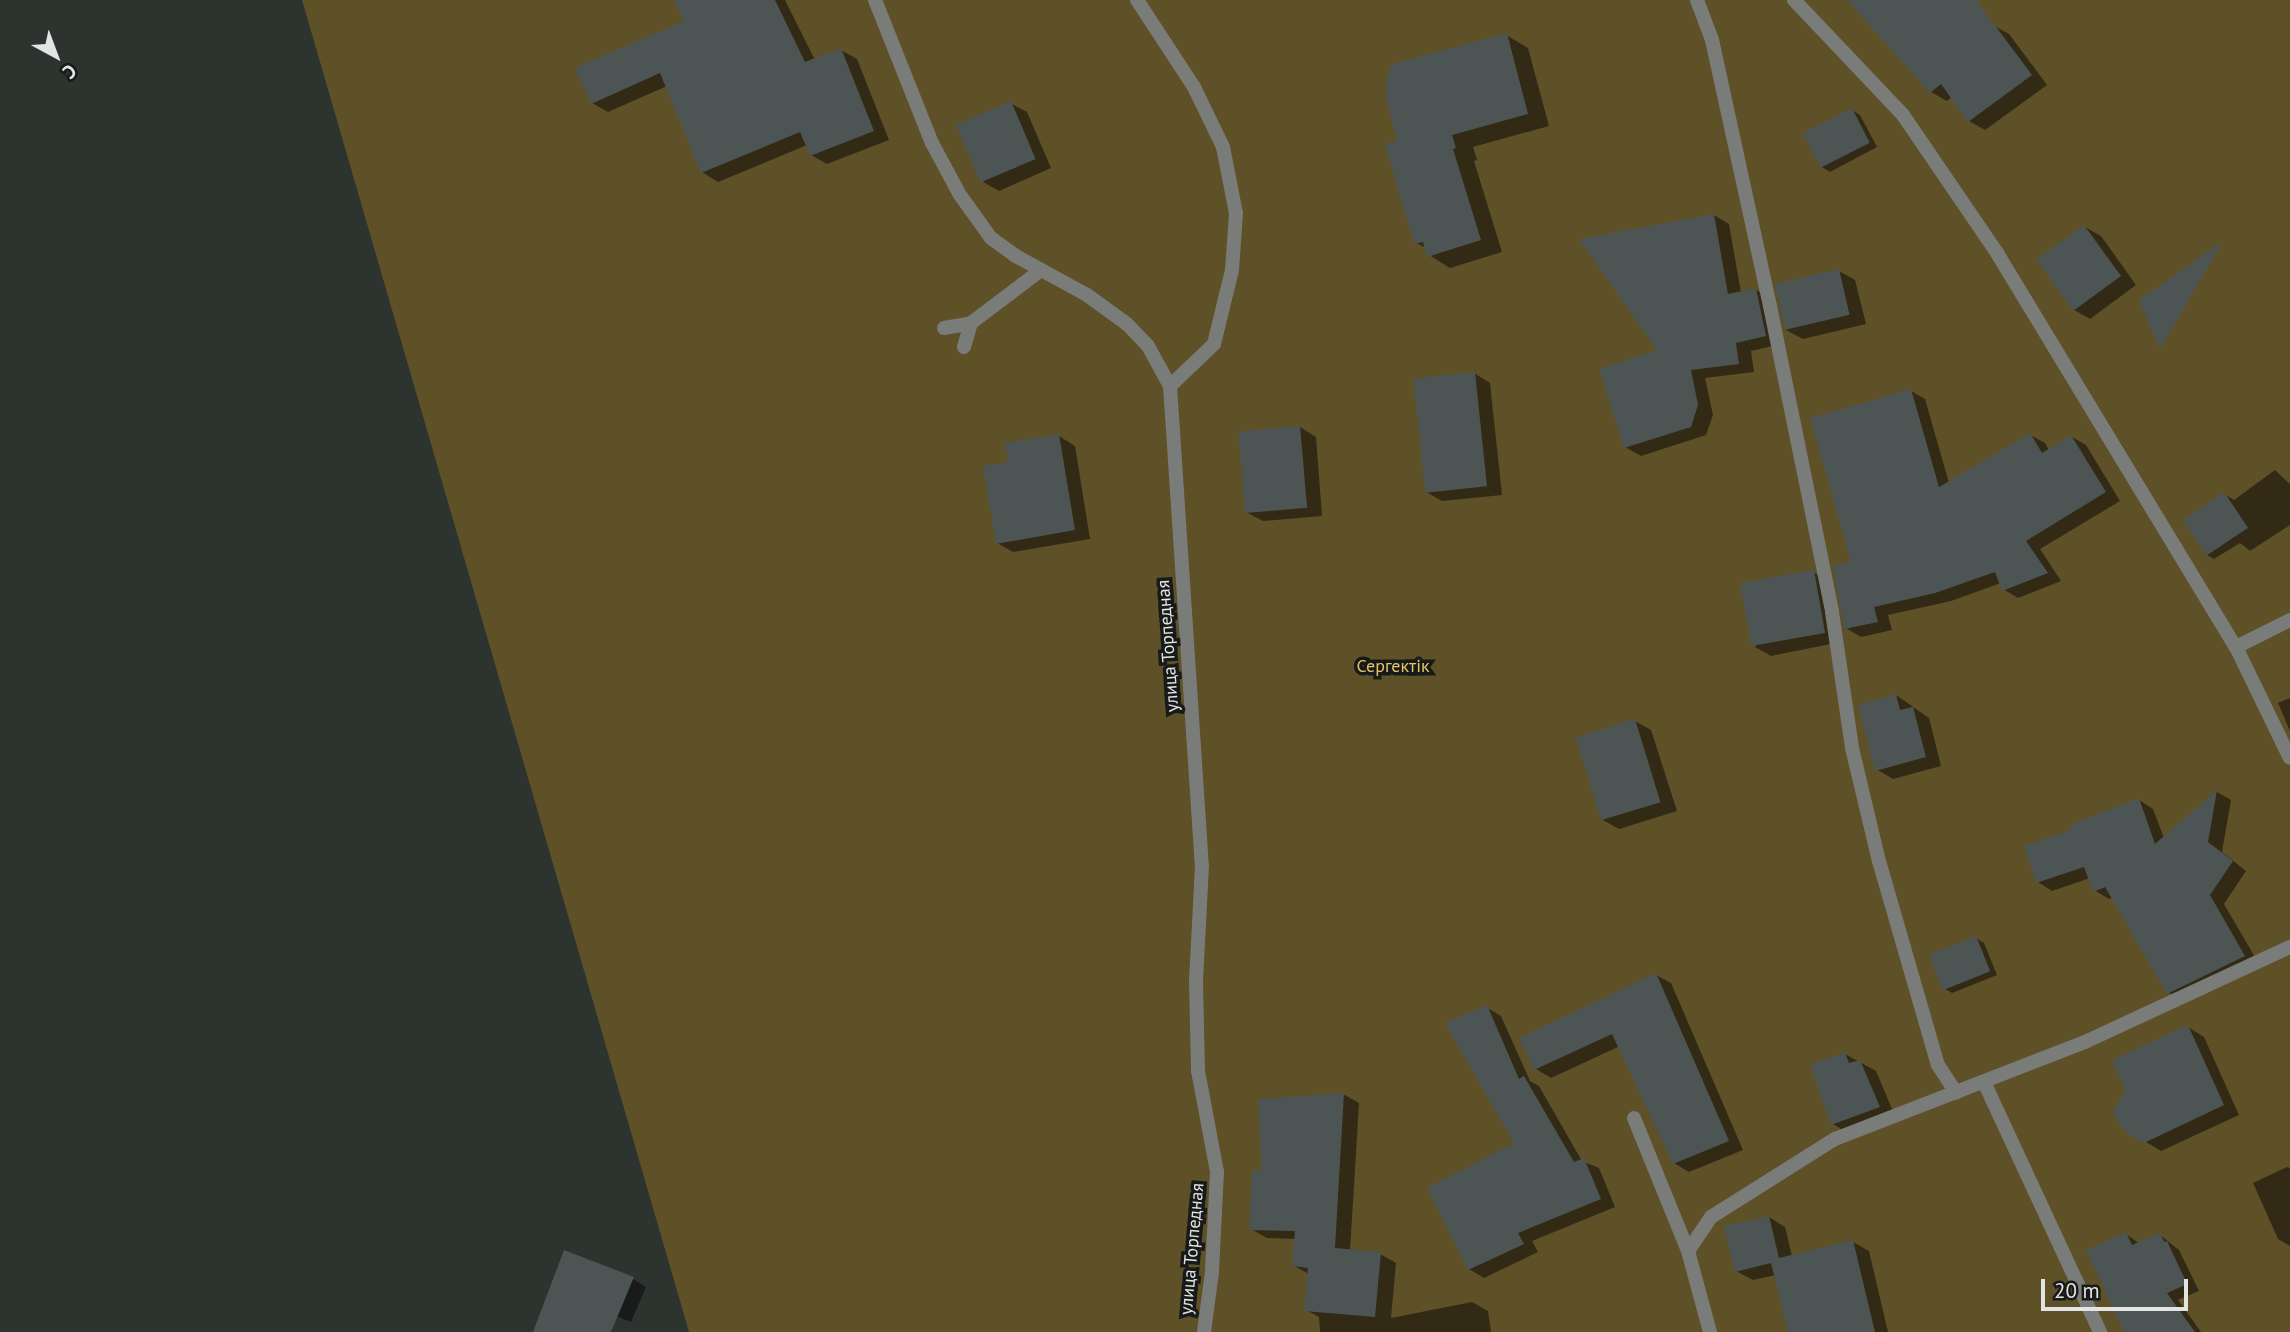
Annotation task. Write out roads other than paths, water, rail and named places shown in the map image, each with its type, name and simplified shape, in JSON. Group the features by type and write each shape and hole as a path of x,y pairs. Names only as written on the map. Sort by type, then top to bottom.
{"street":[{"path":"875,0 932,143 960,195 991,238 1014,256 1087,295 1127,324 1148,346 1170,386 1214,345 1232,270 1236,213 1223,147 1194,87 1137,0"},
{"path":"1697,0 1712,40 1775,332 1832,612 1852,748 1878,861 1938,1065 1956,1093"},
{"path":"1794,0 1903,115 1997,253 2236,647 2290,758"},
{"path":"944,328 971,323 1041,270"},
{"path":"964,347 971,323"},
{"name":"улица Торпедная","path":"1170,386 1202,866 1196,982 1198,1071 1217,1172 1212,1272 1204,1332"},
{"path":"2236,647 2290,620"},
{"path":"1688,1251 1711,1217 1835,1139 2085,1042 2290,947"},
{"path":"1984,1082 2100,1332"},
{"path":"1634,1118 1688,1251 1710,1332"}],"park label":[{"name":"Сергектік","path":"1393,666"}]}
